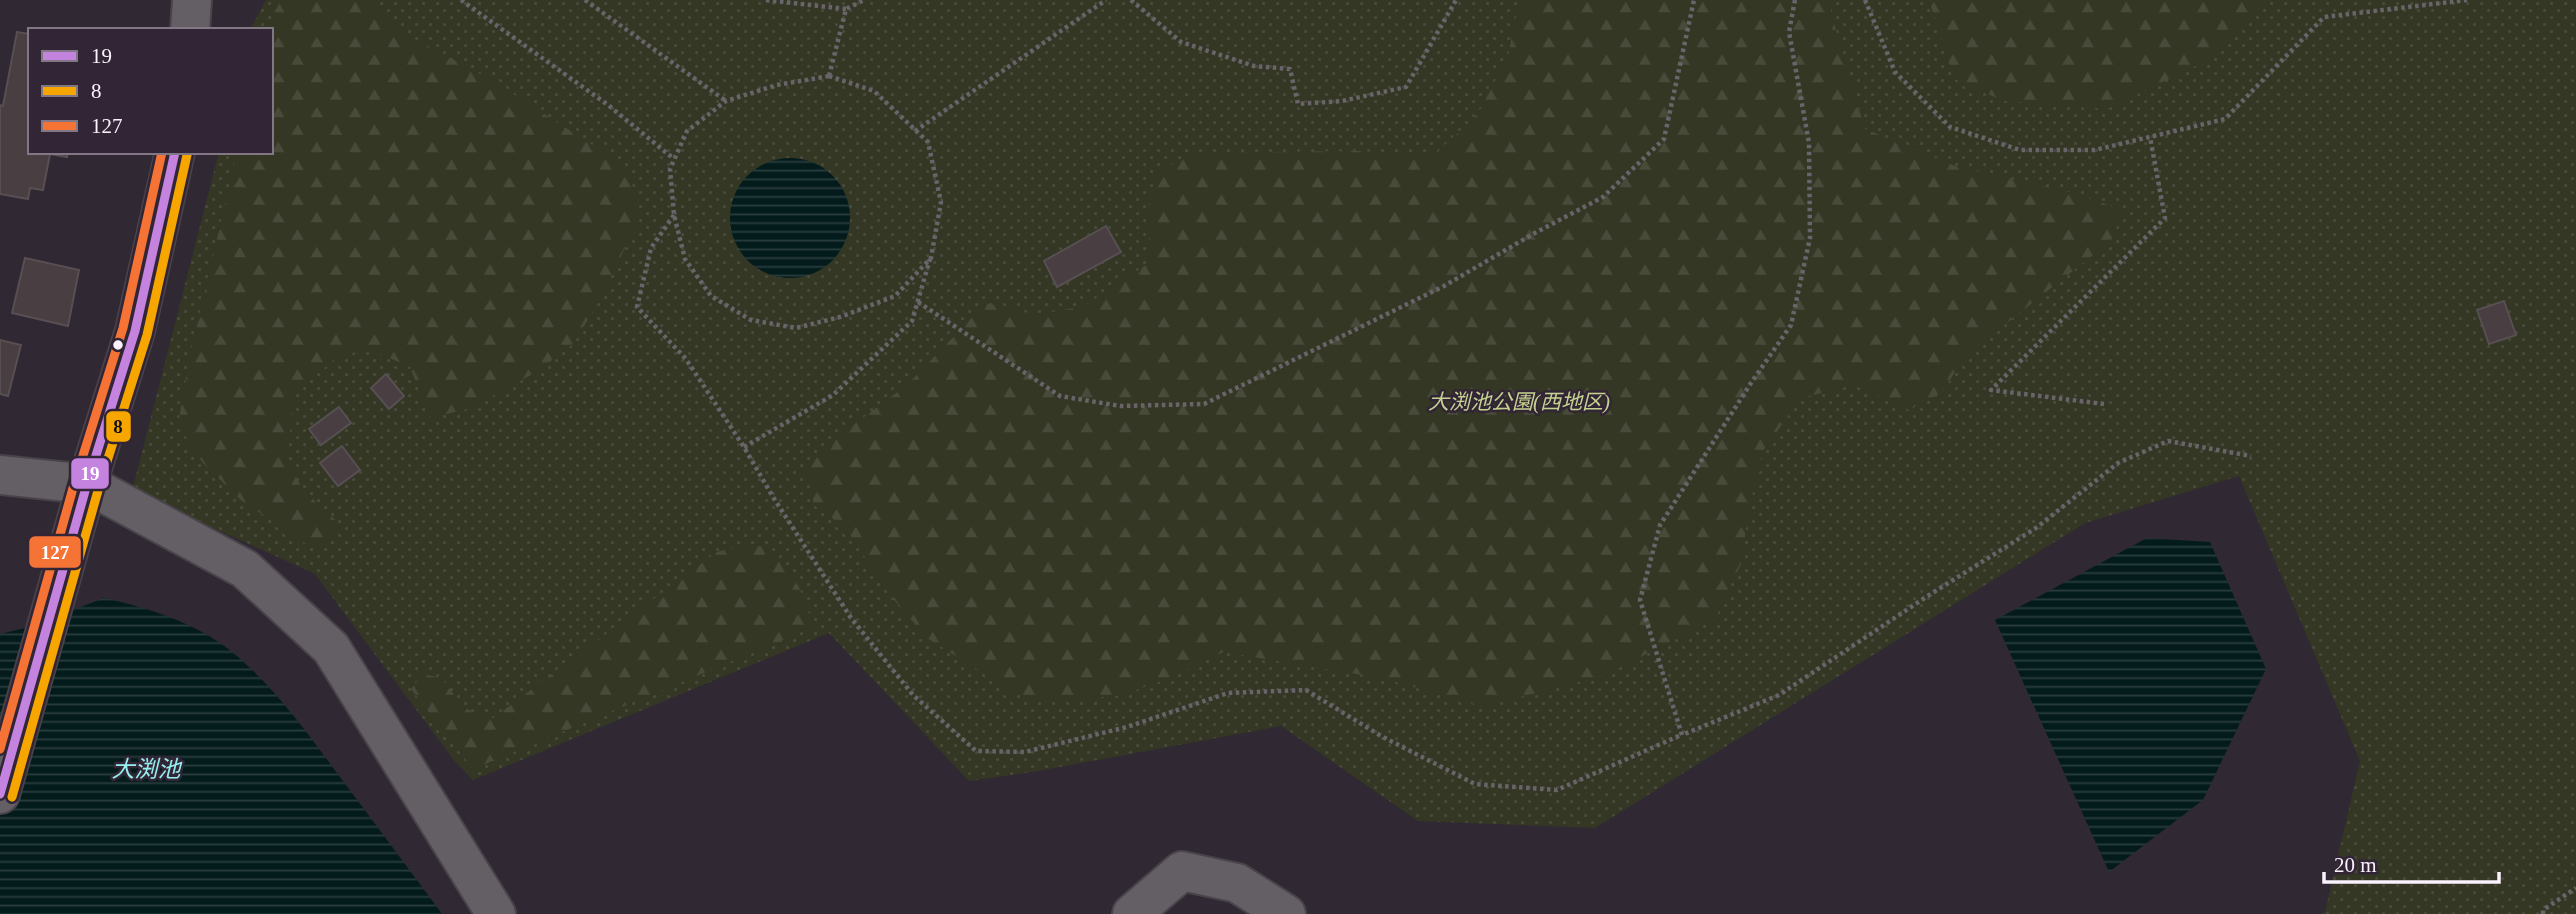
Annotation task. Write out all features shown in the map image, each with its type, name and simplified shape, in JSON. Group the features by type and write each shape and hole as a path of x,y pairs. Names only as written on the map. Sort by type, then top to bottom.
{"street":[{"path":"190,28 192,0"},
{"path":"0,794 87,484 135,331 175,154"},
{"path":"0,475 87,484 245,569 331,648 496,914"},
{"path":"1132,914 1182,871 1237,883 1286,914"}],"path":[{"path":"461,0 608,105 674,159"},
{"path":"584,0 726,100"},
{"path":"766,0 846,9 864,0"},
{"path":"915,131 1106,0"},
{"path":"1131,0 1181,42 1254,66 1290,69 1298,104 1342,101 1406,87 1456,0"},
{"path":"918,302 1060,396 1120,406 1204,404 1444,285 1603,197 1664,139 1695,0"},
{"path":"1682,735 1640,600 1660,525 1791,325 1810,238 1809,144 1789,32 1795,0"},
{"path":"1865,0 1895,72 1950,127 2020,150 2095,150 2225,120 2324,17 2467,0"},
{"path":"829,76 846,9"},
{"path":"744,447 832,395 912,321 931,258 941,202 928,142 874,91 829,76 777,85 726,100 687,131 670,169 674,215 685,260 711,296 751,320 796,328 840,317 895,296 931,258"},
{"path":"2104,404 1991,390 2165,218 2150,137"},
{"path":"674,215 651,248 637,307 686,359 851,618 913,695 976,751 1025,752 1127,727 1228,692 1306,690 1381,736 1475,784 1558,790 1779,695 2036,528 2118,463 2168,441 2251,456"},
{"path":"2543,914 2543,910 2576,888"}],"green space":[{"name":"大渕池公園(西地区)","path":"266,0 2576,0 2576,914 2321,914 2325,912 2360,761 2239,476 2085,523 1595,828 1418,821 1281,726 1038,771 969,781 829,633 473,780 453,759 315,574 132,491 218,154 273,154 273,28 251,28"},
{"path":"281,0 373,0 411,37 493,81 627,167 641,215 598,303 573,344 538,371 471,408 430,418 410,367 367,348 335,359 296,392 286,458 303,490 344,528 320,553 242,501 203,463 178,425 189,360 237,154 273,154 273,28 267,28"},
{"path":"1519,0 1831,0 1831,13 1865,129 1955,166 2069,192 2124,210 2111,241 1966,355 1942,392 1909,410 1854,385 1801,398 1763,451 1749,508 1741,564 1715,619 1605,675 1482,707 1386,679 1224,652 1164,680 1119,696 1039,701 1013,692 927,638 889,594 845,527 814,505 805,468 848,429 907,385 986,303 1036,315 1084,306 1149,263 1149,204 1157,170 1200,153 1357,151 1433,156 1478,114 1508,56"},
{"path":"1929,0 2272,0 2239,24 2202,63 2107,109 2004,101 1954,79"},
{"path":"751,544 771,549 799,587 814,627 473,769 411,689 423,674 442,678 462,706 489,721 717,552"}],"water":[{"path":"790,158 813,163 832,176 845,195 850,218 845,241 832,260 813,273 790,278 767,273 748,260 735,241 730,218 735,195 748,176 767,163"},
{"path":"2147,538 2210,542 2266,669 2203,800 2109,872 1995,620"},
{"name":"大渕池","path":"104,598 152,611 199,630 227,648 259,676 301,725 442,914 0,914 0,634 29,627"}],"building":[{"path":"17,32 28,34 28,154 50,154 43,190 30,188 28,199 0,194 0,105 3,106"},
{"path":"1106,226 1121,252 1057,287 1044,261"},
{"path":"25,258 79,270 68,326 12,313"},
{"path":"2504,301 2516,335 2489,344 2477,310"},
{"path":"0,340 21,345 8,396 0,394"},
{"path":"386,374 404,396 389,409 371,388"},
{"path":"339,407 351,423 321,445 309,429"},
{"path":"342,446 360,470 338,486 320,463"}],"transit line":[{"name":"127","path":"0,749 75,481 123,328 162,154"},
{"name":"19","path":"0,794 87,484 135,331 175,154"},
{"name":"8","path":"12,797 99,487 147,335 187,155"}]}
